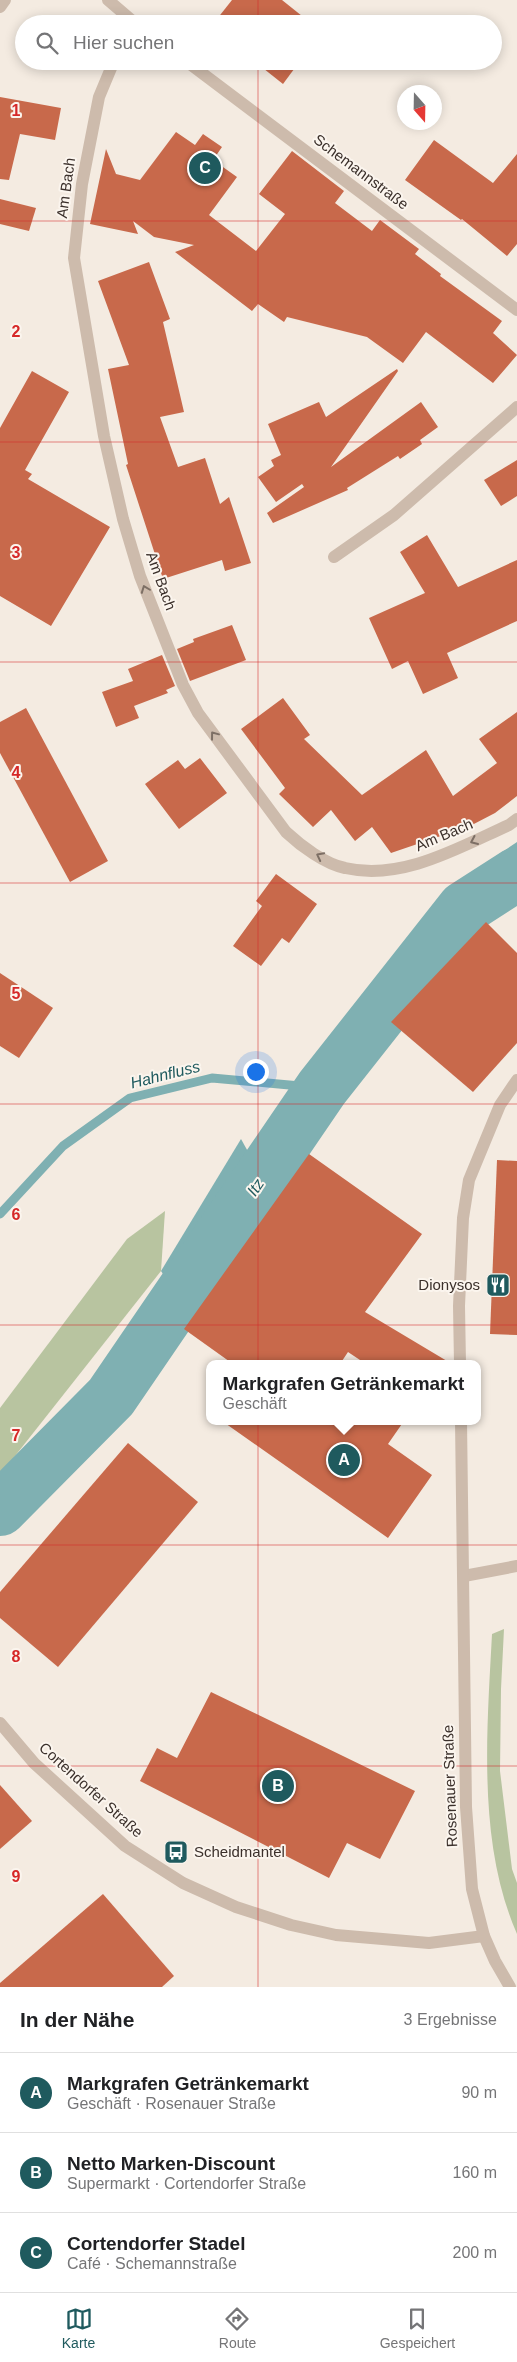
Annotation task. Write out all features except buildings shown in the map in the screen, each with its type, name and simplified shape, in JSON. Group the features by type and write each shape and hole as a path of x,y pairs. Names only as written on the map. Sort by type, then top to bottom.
{"street":[{"path":"0,7 4,0"},
{"path":"108,0 124,15"},
{"name":"Am Bach","path":"110,70 99,97 82,184 74,258 104,436 123,519 140,576 183,685 198,714 286,832 303,847 343,868 370,872 421,864 508,825 517,819"},
{"name":"Schemannstraße","path":"198,70 517,310"},
{"path":"334,557 394,515 517,407"},
{"path":"460,1360 459,1306 463,1218 468,1180 500,1105 517,1080"},
{"name":"Rosenauer Straße","path":"461,1425 466,1807 472,1889 484,1936 495,1961 510,1987"},
{"path":"464,1576 517,1566"},
{"name":"Cortendorfer Straße","path":"0,1723 34,1763 125,1846 183,1883 236,1907 291,1925 336,1935 429,1943 484,1936"}],"green space":[{"path":"165,1211 161,1271 0,1475 0,1408 127,1239"},
{"path":"504,1629 500,1771 512,1869 517,1883 517,1934 504,1899 496,1862 490,1824 488,1786 488,1709 492,1634"}],"water":[{"path":"517,842 517,885 500,893 487,910 489,861"},
{"path":"241,1139 266,1184 188,1312 161,1271"}],"waterway":[{"name":"Itz","path":"0,1509 111,1397 322,1088 464,908 517,874"},
{"name":"Hahnfluss","path":"0,1214 63,1146 130,1098 212,1078 322,1088"}],"place":[{"name":"Cortendorfer Stadel","path":"205,168"},
{"name":"Dionysos","path":"498,1285"},
{"name":"Markgrafen Getränkemarkt","path":"344,1460"},
{"name":"Netto Marken-Discount","path":"278,1786"},
{"name":"Scheidmantel","path":"176,1852"}]}
